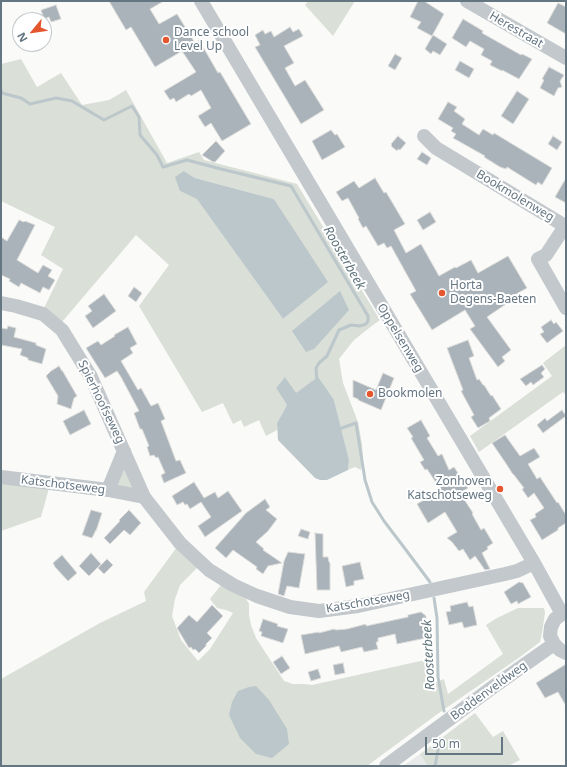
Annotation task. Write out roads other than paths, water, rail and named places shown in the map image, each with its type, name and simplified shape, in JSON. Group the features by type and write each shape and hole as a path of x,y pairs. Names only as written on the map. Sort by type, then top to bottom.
{"street":[{"name":"Oppelsenweg","path":"201,1 564,613"},
{"name":"Herestraat","path":"467,1 566,58"},
{"name":"Bookmolenweg","path":"424,136 436,148 565,226 546,255 538,259 566,308"},
{"name":"Spierhoofseweg","path":"1,303 43,314 62,330 91,377 144,497"},
{"name":"Spierhoofseweg","path":"108,490 124,451"},
{"name":"Katschotseweg","path":"1,477 108,490 144,497 180,543 209,570 233,585 257,596 290,607 319,611 358,606 505,574 517,571 534,563"},
{"path":"564,613 555,619 551,627 550,636 554,644 566,653"},
{"name":"Boddenveldweg","path":"386,766 554,644"}],"waterway":[{"name":"Roosterbeek","path":"1,90 2,93 21,98 30,104 56,98 72,101 104,120 132,106 139,117 140,135 157,155 163,167 187,160 291,186 368,316 368,321 366,324 360,326 351,325 339,330 327,356 316,368 317,381"},
{"name":"Roosterbeek","path":"339,429 356,423 365,480 372,502 384,521 430,582"},
{"name":"Roosterbeek","path":"434,598 437,618 438,677 444,711"},
{"name":"Roosterbeek","path":"435,766 440,739"}],"place":[{"name":"Dance school Level Up","path":"166,40"},
{"name":"Horta Degens-Baeten","path":"442,293"},
{"name":"Bookmolen","path":"370,394"},
{"name":"Zonhoven Katschotseweg","path":"500,489"}]}
